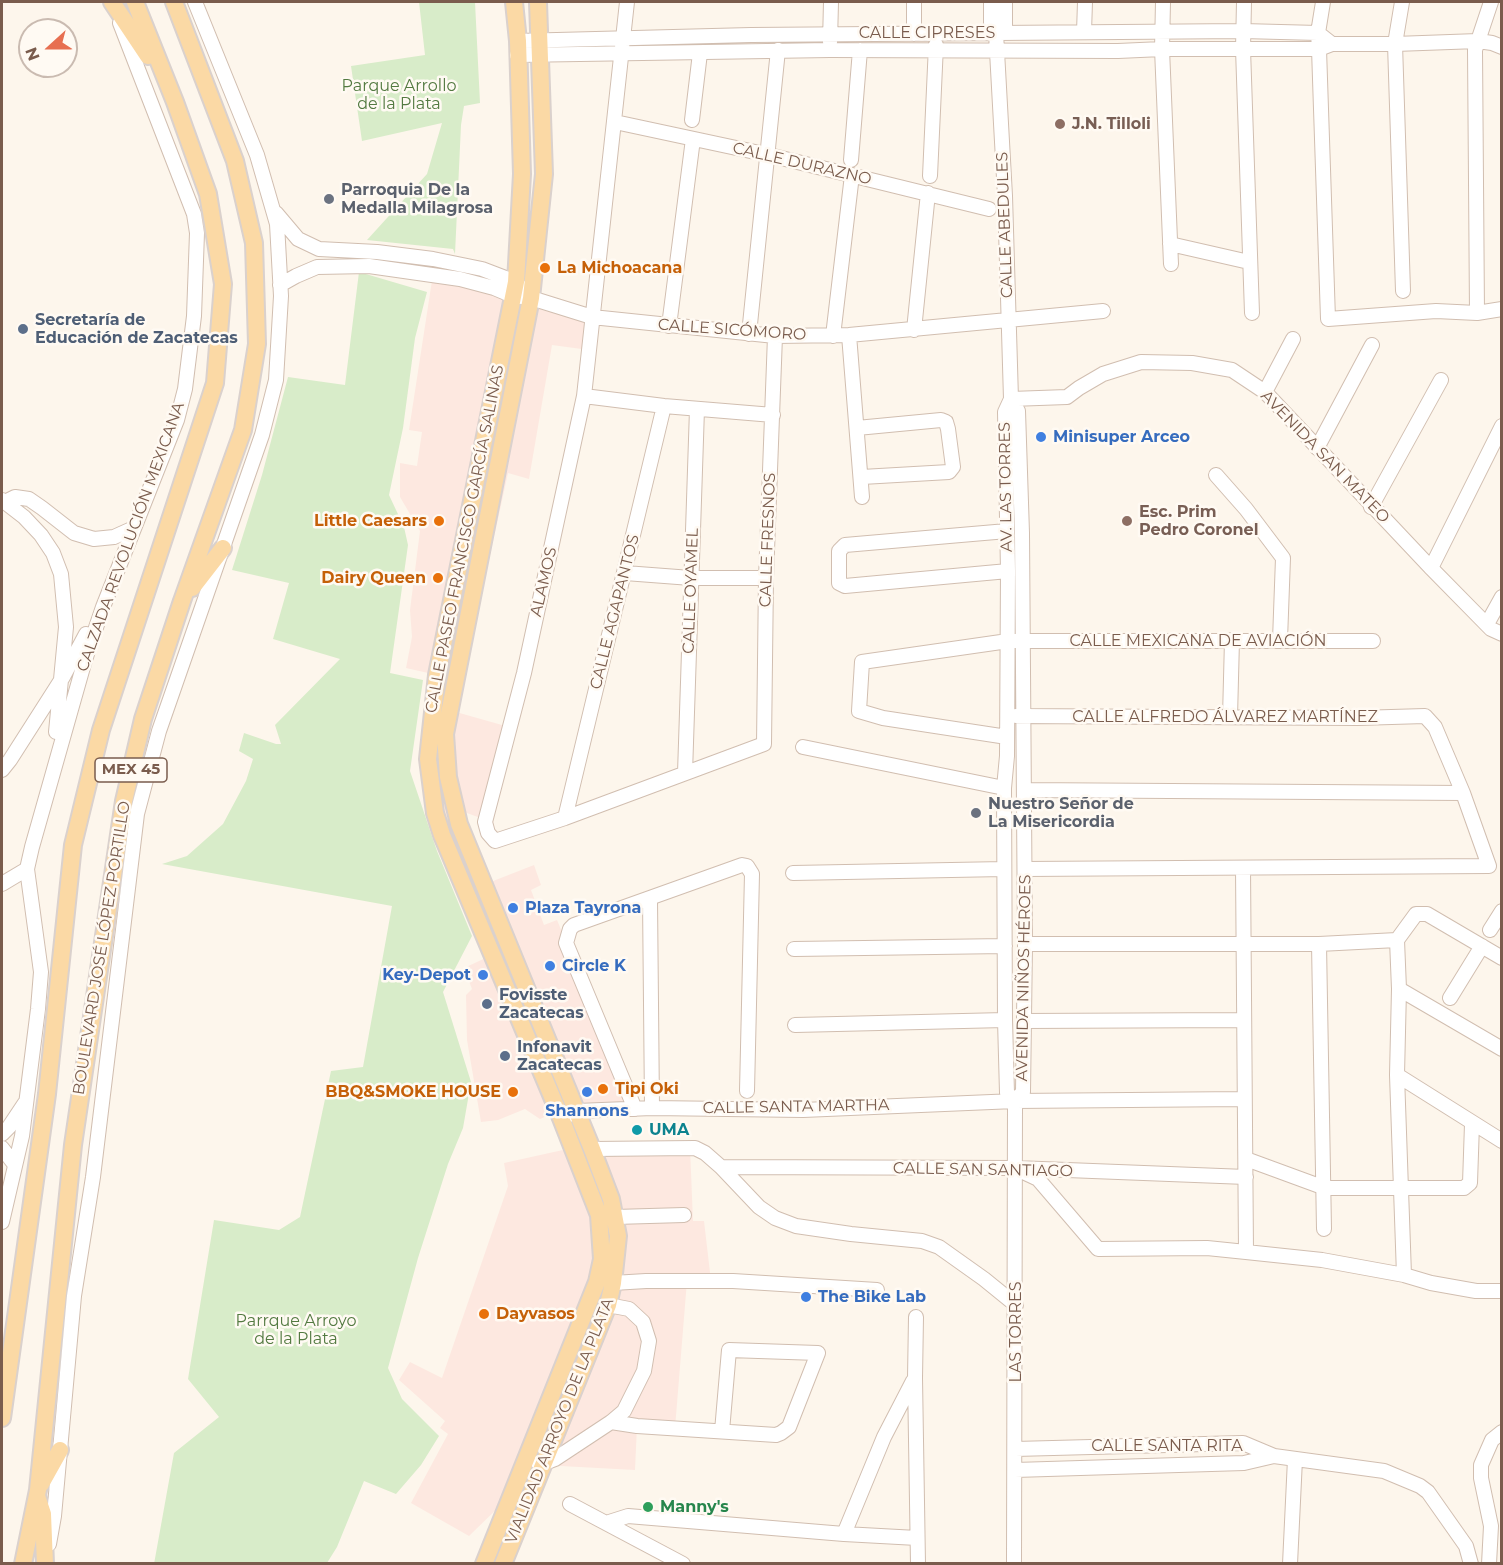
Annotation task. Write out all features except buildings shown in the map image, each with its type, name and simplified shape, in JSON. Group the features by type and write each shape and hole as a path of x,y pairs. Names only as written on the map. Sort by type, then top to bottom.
{"main road":[{"path":"112,2 144,48 175,102"},
{"name":"BOULEVARD JOSÉ LÓPEZ PORTILLO","path":"2,1418 47,1094 74,845 101,730 215,383 223,284 208,194 175,102 135,2"},
{"name":"BOULEVARD JOSÉ LÓPEZ PORTILLO","path":"23,1563 37,1492 73,1145 124,801 143,719 243,430 257,344 254,243 235,161 174,2"},
{"path":"179,2 183,24"},
{"name":"CALLE PASEO FRANCISCO GARCÍA SALINAS","path":"484,1563 534,1462 597,1282 602,1259 599,1215 561,1118 442,835 435,813 428,759 437,675 515,289 522,174 518,48 514,2"},
{"name":"CALLE PASEO FRANCISCO GARCÍA SALINAS","path":"465,840 448,777 445,734 531,298 544,174 540,5"},
{"path":"182,601 224,548"},
{"name":"VIALIDAD ARROYO DE LA PLATA","path":"465,840 592,1149 611,1199 618,1236 614,1283 608,1305 534,1462 503,1563"},
{"path":"526,1036 542,1029"},
{"path":"2,1322 18,1300"},
{"path":"45,1563 43,1514 37,1492 60,1450"}],"street":[{"name":"CALZADA REVOLUCIÓN MEXICANA","path":"2,1222 25,1119 38,1009 40,972 27,869 84,660 134,528 167,450 185,390 194,316 197,233 194,214 112,2"},
{"path":"45,1563 54,1516 74,1296 93,1177 137,814 159,731 262,435 276,380 280,285 277,224 274,210 257,155 195,2"},
{"name":"ALAMOS","path":"565,818 495,841 488,833 485,822 524,673 584,396 627,2"},
{"path":"830,50 831,2"},
{"path":"914,2 914,34"},
{"path":"991,2 991,23 996,33 1005,25 1005,2"},
{"path":"1084,2 1084,32"},
{"path":"1163,2 1162,49 1171,264"},
{"path":"1244,2 1243,49 1252,313"},
{"path":"1323,2 1318,49 1328,319 1436,311 1478,313 1502,309"},
{"path":"1402,2 1395,44 1403,291"},
{"path":"1478,313 1475,50 1491,2"},
{"name":"CALLE CIPRESES","path":"518,48 623,37 1243,31 1318,33"},
{"name":"CALLE ABEDULES","path":"996,33 1005,196 1011,399"},
{"path":"1318,33 1332,44"},
{"path":"930,176 937,34"},
{"name":"CALLE CIPRESES","path":"540,47 622,52 700,53 778,50 1318,49 1332,44 1478,41 1502,47"},
{"path":"749,334 778,50"},
{"path":"851,160 860,50"},
{"path":"692,120 700,53"},
{"name":"CALLE DURAZNO","path":"615,123 769,155 988,209"},
{"path":"669,326 693,139"},
{"path":"833,336 852,175"},
{"path":"914,330 928,193"},
{"path":"274,210 298,239 319,249 377,252 433,259 482,269 531,298"},
{"path":"1170,244 1249,262"},
{"path":"430,274 433,259"},
{"path":"280,285 317,267 369,266 460,279 494,288 515,289"},
{"name":"CALLE SICÓMORO","path":"531,298 592,317 776,336 849,335 1008,322 1103,311"},
{"path":"849,335 862,497"},
{"name":"CALLE FRESNOS","path":"685,773 764,744 766,578 776,336"},
{"path":"1265,392 1293,339"},
{"path":"1317,448 1372,345"},
{"name":"AVENIDA SAN MATEO","path":"1011,399 1067,397 1103,374 1141,362 1192,363 1232,370 1265,392 1371,507 1491,629 1502,634"},
{"path":"1371,507 1441,380"},
{"path":"584,396 664,406 772,415"},
{"name":"AV. LAS TORRES","path":"1004,788 1008,641 1005,412 1011,399"},
{"name":"AV. LAS TORRES","path":"1011,399 1018,411 1024,641 1024,790"},
{"name":"CALLE AGAPANTOS","path":"565,818 664,406"},
{"name":"CALLE OYAMEL","path":"685,773 697,409"},
{"path":"857,428 941,420 946,422 953,467 949,472 862,477"},
{"path":"1431,568 1502,426"},
{"path":"1216,475 1246,509 1283,558 1280,640"},
{"path":"52,773 66,627 61,574 53,554 41,535 3,501 15,497 29,499 74,533 94,539 114,537 134,528"},
{"path":"1007,531 845,545 839,551 839,583 845,586 1008,571"},
{"path":"625,573 691,578 766,578"},
{"path":"1487,624 1502,597"},
{"path":"2,770 63,677 103,607"},
{"path":"1230,717 1232,640"},
{"name":"CALLE MEXICANA DE AVIACIÓN","path":"1007,737 883,718 859,711 862,662 1008,641 1373,641"},
{"name":"CALLE ALFREDO ÁLVAREZ MARTÍNEZ","path":"1007,715 1358,718 1425,716 1435,727 1463,793"},
{"path":"803,747 1004,788"},
{"path":"565,818 685,773"},
{"name":"AVENIDA NIÑOS HÉROES","path":"1004,788 1007,1093 1015,1101 1023,1092 1024,790"},
{"path":"1024,790 1463,793 1496,870 1025,869"},
{"path":"1004,833 1025,833"},
{"path":"635,1109 566,943 570,929 574,925 742,865 749,868 752,874 747,1091"},
{"path":"1243,868 1246,1252"},
{"path":"2,884 27,869"},
{"path":"793,873 1004,869"},
{"path":"650,899 652,1108"},
{"path":"1005,910 1025,910"},
{"path":"1490,930 1502,911"},
{"path":"1404,1275 1397,1075 1399,988 1397,940 1416,914 1427,914 1502,958"},
{"path":"1025,944 1319,944 1397,940"},
{"path":"1319,944 1324,1229"},
{"path":"794,949 1005,946"},
{"path":"1450,998 1482,946"},
{"path":"1399,988 1502,1049"},
{"path":"795,1025 1005,1020"},
{"path":"1024,1021 1243,1020"},
{"path":"1397,1075 1502,1142"},
{"name":"CALLE SANTA MARTHA","path":"561,1118 577,1112 652,1108 803,1110 1015,1101 1244,1099"},
{"path":"2,1134 26,1101"},
{"name":"LAS TORRES","path":"1014,1563 1015,1101"},
{"path":"1246,1159 1325,1188 1464,1188 1470,1183 1472,1124"},
{"path":"2,1148 15,1165"},
{"path":"592,1149 695,1148 705,1153 759,1207 775,1218 796,1226 922,1241 939,1247 1016,1305"},
{"name":"CALLE SAN SANTIAGO","path":"721,1167 1016,1168 1246,1177"},
{"path":"1016,1168 1038,1179 1098,1249 1207,1248 1246,1252 1322,1260 1476,1291 1502,1291"},
{"path":"615,1217 684,1215"},
{"path":"614,1283 733,1281 877,1290"},
{"path":"534,1462 555,1459 611,1422 624,1411 632,1397 644,1371 649,1341 643,1322 629,1309 608,1305"},
{"path":"916,1317 918,1563"},
{"path":"611,1422 637,1426 776,1435 789,1426 818,1353 729,1350 722,1431"},
{"path":"844,1534 884,1437 915,1378"},
{"path":"1489,1563 1491,1526 1481,1465 1492,1440 1502,1432"},
{"name":"CALLE SANTA RITA","path":"1015,1449 1244,1443 1274,1456"},
{"path":"1274,1456 1384,1471 1420,1486 1428,1492 1466,1546 1471,1563"},
{"name":"CALLE SANTA RITA","path":"1015,1470 1244,1463 1274,1456"},
{"path":"1290,1563 1295,1459"},
{"path":"570,1504 683,1563"},
{"path":"606,1523 628,1516 917,1538"}],"shaded area":[{"path":"433,274 546,311 592,317 589,350 552,345 529,479 508,473 456,712 509,727 486,820 456,809 483,885 534,865 541,885 531,890 544,925 557,920 628,1090 635,1109 577,1112 592,1148 690,1148 693,1221 704,1221 711,1281 687,1281 675,1428 637,1426 635,1470 542,1465 469,1536 411,1503 448,1434 440,1428 445,1421 399,1380 410,1362 442,1378 508,1186 504,1163 572,1148 558,1111 540,1119 525,1109 498,1120 481,1122 467,1040 466,995 472,989 464,968 492,955 435,813 437,675 406,668 412,637 410,610 420,531 400,497 400,463 417,466 422,432 409,430"}],"green space":[{"name":"Parque Arrollo de la Plata","path":"419,2 475,2 480,103 464,106 461,125 455,254 453,249 367,240 427,174 442,123 362,141 351,66 425,55"},
{"name":"Parrque Arroyo de la Plata","path":"359,272 427,292 415,338 403,428 389,495 404,527 408,545 390,673 423,680 410,771 437,851 472,936 443,992 471,1082 463,1128 448,1164 418,1258 388,1368 402,1399 439,1436 421,1465 396,1494 364,1481 337,1547 327,1563 154,1564 174,1453 219,1417 188,1379 214,1220 279,1230 300,1217 331,1071 363,1067 392,906 162,864 187,856 223,824 246,781 253,759 239,751 244,733 281,744 275,725 340,659 273,639 289,583 232,570 262,475 288,377 345,385"}],"place":[{"name":"J.N. Tilloli","path":"1060,124"},
{"name":"Parroquia De la Medalla Milagrosa","path":"329,199"},
{"name":"La Michoacana","path":"545,268"},
{"name":"Secretaría de Educación de Zacatecas","path":"23,329"},
{"name":"Minisuper Arceo","path":"1041,437"},
{"name":"Little Caesars","path":"439,521"},
{"name":"Esc. Prim Pedro Coronel","path":"1127,521"},
{"name":"Dairy Queen","path":"438,578"},
{"name":"Nuestro Señor de La Misericordia","path":"976,813"},
{"name":"Plaza Tayrona","path":"513,908"},
{"name":"Circle K","path":"550,966"},
{"name":"Key-Depot","path":"483,975"},
{"name":"Fovisste Zacatecas","path":"487,1004"},
{"name":"Infonavit Zacatecas","path":"505,1056"},
{"name":"Tipi Oki","path":"603,1089"},
{"name":"BBQ&SMOKE HOUSE","path":"513,1092"},
{"name":"Shannons","path":"587,1092"},
{"name":"UMA","path":"637,1130"},
{"name":"The Bike Lab","path":"806,1297"},
{"name":"Dayvasos","path":"484,1314"},
{"name":"Manny's","path":"648,1507"}]}
